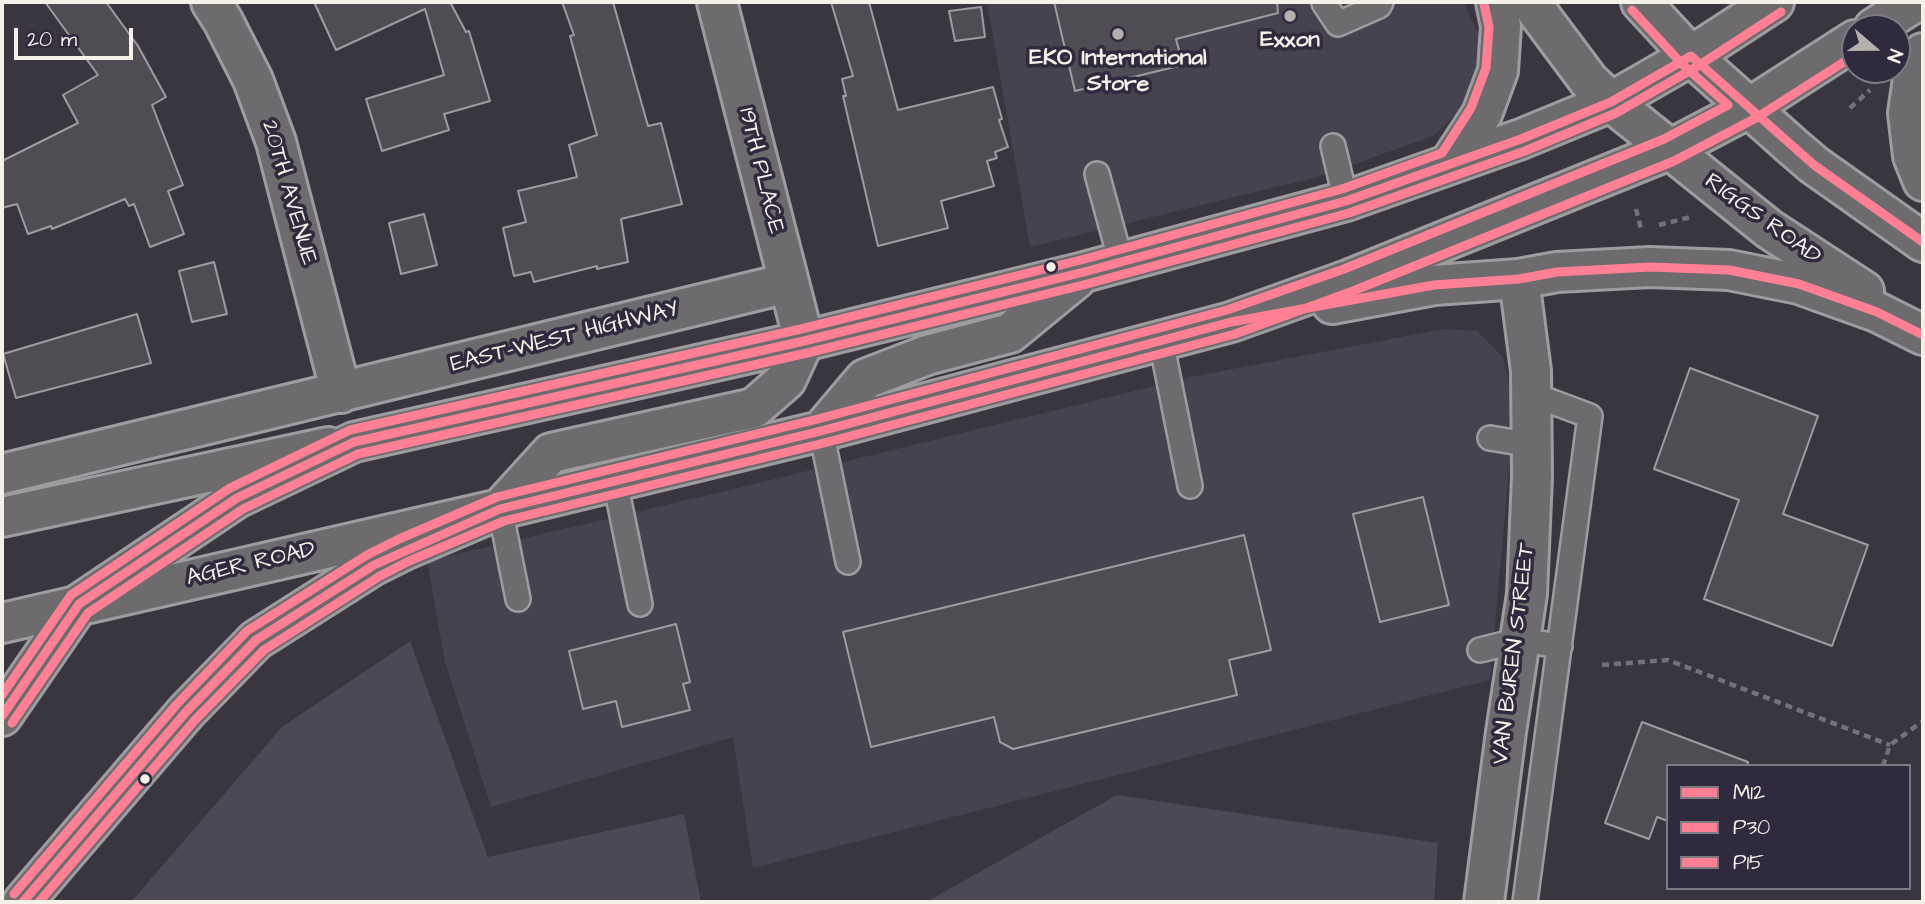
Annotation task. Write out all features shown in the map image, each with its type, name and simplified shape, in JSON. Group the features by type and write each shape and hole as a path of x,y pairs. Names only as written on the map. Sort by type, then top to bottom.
{"main road":[{"name":"20TH AVENUE","path":"211,2 253,80 276,142 341,393"},
{"name":"19TH PLACE","path":"717,2 804,341"},
{"path":"1450,163 1482,114 1498,71 1500,26 1496,2"},
{"name":"RIGGS ROAD","path":"1530,2 1590,81 1611,102 1769,229 1923,329"},
{"path":"1641,2 1691,56 1814,165 1923,242"},
{"path":"2,517 354,442 804,341 1084,272 1346,201 1521,139 1611,102 1691,56 1774,2"},
{"path":"1896,14 1915,2"},
{"path":"1231,323 1669,150 1748,108 1841,49"},
{"path":"1923,54 1914,72 1908,113 1913,156 1923,181"},
{"path":"23,902 186,712 256,640 374,565 500,509 821,431 1231,323 1434,285 1519,279 1557,272 1650,267 1729,270 1799,284 1877,312 1923,335"},
{"path":"821,431 865,379 927,355 1010,333 1084,272"},
{"name":"VAN BUREN STREET","path":"1484,902 1527,594 1532,445 1531,371 1519,279"},
{"name":"EAST-WEST HIGHWAY","path":"341,393 788,283"},
{"path":"500,509 551,453 754,408 786,380 804,341"},
{"path":"2,474 341,393"},
{"path":"2,716 79,604 237,498 354,442"},
{"name":"AGER ROAD","path":"2,623 500,509"}],"lane":[{"path":"1350,2 1355,9 1380,3"},
{"path":"1324,3 1338,24 1380,3"},
{"path":"1334,146 1346,201"},
{"path":"1097,174 1121,262"},
{"path":"1161,341 1190,486"},
{"path":"1525,902 1590,416 1531,394"},
{"path":"821,431 848,562"},
{"path":"1490,438 1532,445"},
{"path":"615,481 640,604"},
{"path":"500,509 518,599"},
{"path":"1480,650 1520,640 1560,646"}],"path":[{"path":"1850,108 1877,85"},
{"path":"1636,209 1642,230 1696,215"},
{"path":"1602,665 1668,660 1891,745"},
{"path":"1884,764 1891,745 1923,721"}],"shaded area":[{"path":"987,2 1463,2 1479,35 1476,96 1433,136 1321,176 1030,247"},
{"path":"1444,329 1477,331 1502,356 1515,402 1490,680 753,868 733,737 491,807 445,662 427,561 1195,376"},
{"path":"410,641 488,857 684,814 701,902 131,902 282,727"},
{"path":"1117,795 1438,843 1434,902 926,902"}],"building":[{"path":"45,2 106,2 138,46 166,97 152,105 183,185 168,191 184,234 150,247 134,204 129,206 125,199 52,229 51,226 28,234 17,204 2,208 2,161 78,123 63,95 98,75"},
{"path":"314,2 450,2 466,32 469,31 490,101 444,114 449,130 382,151 366,99 444,75 425,9 336,50"},
{"path":"562,2 613,2 648,126 661,123 682,204 621,219 628,262 597,269 597,266 534,282 531,272 514,276 503,228 526,222 518,191 577,177 569,145 597,135 570,36 574,35"},
{"path":"831,2 869,2 898,110 993,87 1002,119 999,120 1008,147 995,152 997,158 987,161 994,186 941,201 948,228 878,246 843,96 846,96 842,79 853,76"},
{"name":"EKO International Store","path":"1054,2 1277,2 1278,13 1176,39 1183,65 1075,91"},
{"path":"981,7 985,37 955,41 949,11"},
{"path":"424,214 437,265 401,274 389,223"},
{"path":"214,262 227,314 192,322 179,271"},
{"path":"137,314 151,363 16,398 3,354"},
{"path":"1690,368 1818,416 1783,514 1868,545 1832,646 1704,599 1739,500 1654,469"},
{"path":"1423,497 1449,605 1380,622 1353,514"},
{"path":"1244,535 1271,650 1229,660 1237,695 1013,749 1000,742 994,717 871,747 843,632"},
{"path":"676,624 690,682 683,684 690,710 622,727 616,701 583,709 569,651"},
{"path":"1642,722 1748,762 1666,764 1666,820 1657,817 1649,839 1605,823"}],"transit line":[{"name":"P15","path":"2,695 71,595 230,488 350,430 801,329 1081,260 1342,189 1442,153 1471,108 1486,68 1489,27 1484,4"},
{"name":"P15","path":"14,894 177,704 247,631 367,555 399,539 497,497 818,419 1227,310 1344,269 1664,139 1728,105 1682,64 1632,10"},
{"name":"P30","path":"12,723 88,613 243,509 358,454 807,353 1087,284 1349,213 1525,151 1616,113 1698,66 1781,12"},
{"name":"M12","path":"2,716 79,604 237,498 354,442 804,341 1084,272 1346,201 1521,139 1611,102 1691,56 1814,165 1923,242"},
{"name":"P30","path":"39,902 195,720 264,650 380,576 409,561 504,521 824,443 1235,334 1353,291 1674,161 1756,118 1841,64"},
{"name":"M12","path":"23,902 186,712 256,640 374,565 500,509 821,431 1231,322 1434,285 1519,279 1557,272 1650,267 1729,270 1799,284 1877,312 1923,335"}],"place":[{"name":"Exxon","path":"1290,16"},
{"name":"EKO International Store","path":"1118,34"}]}
